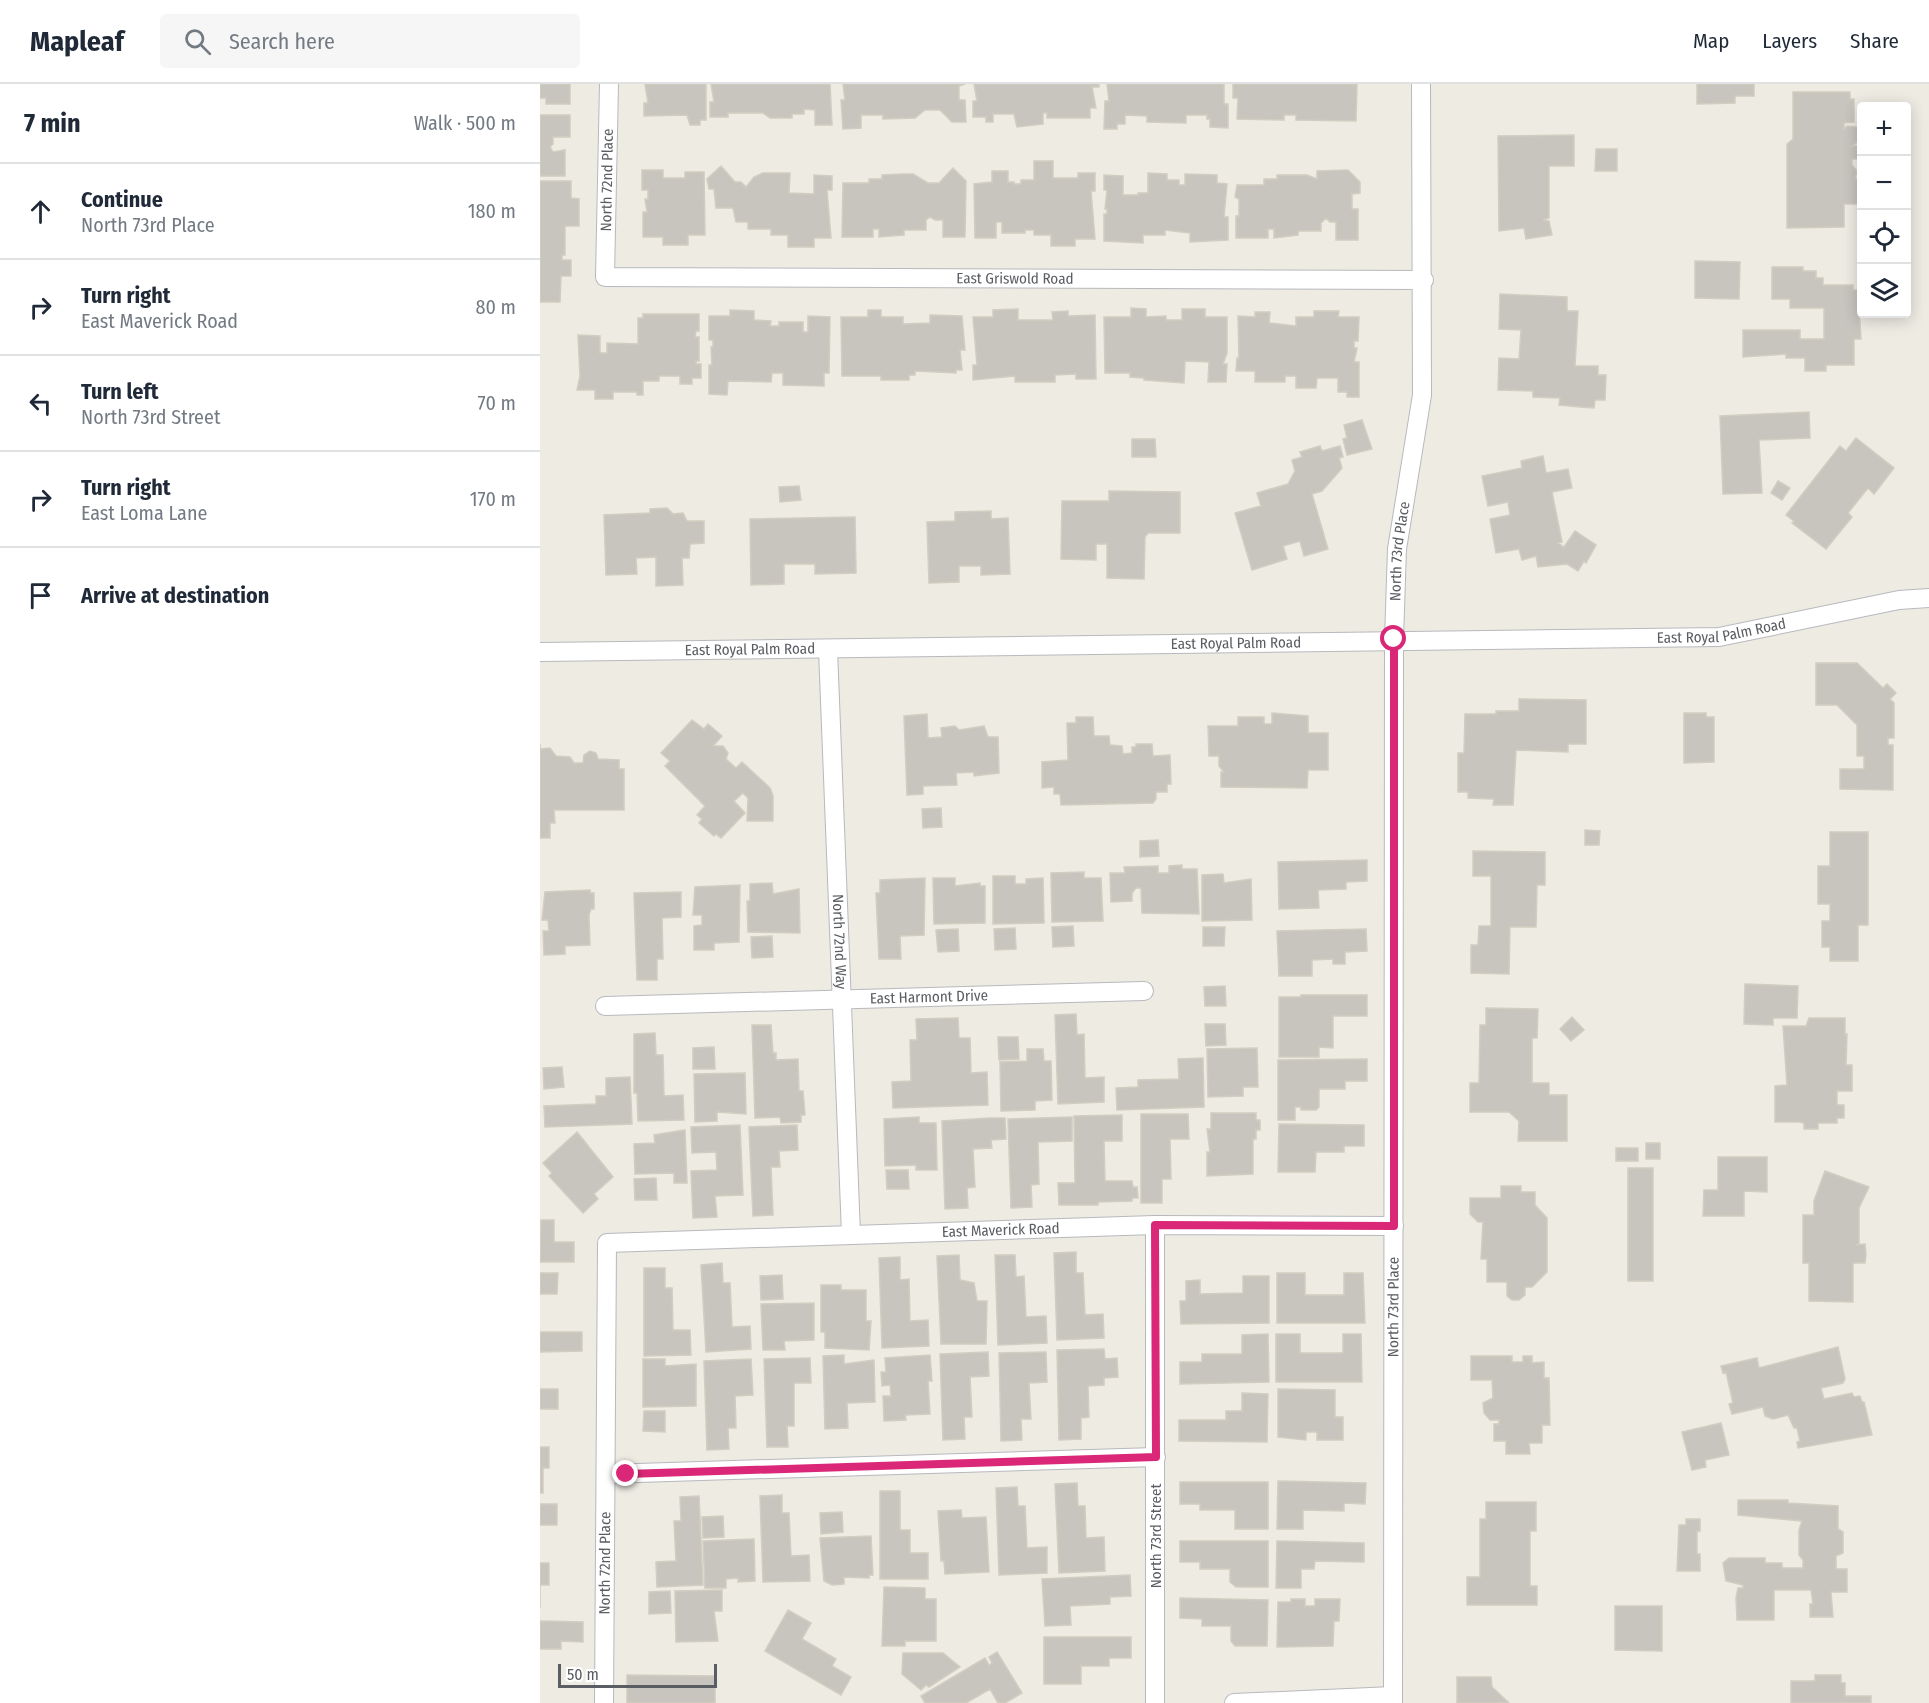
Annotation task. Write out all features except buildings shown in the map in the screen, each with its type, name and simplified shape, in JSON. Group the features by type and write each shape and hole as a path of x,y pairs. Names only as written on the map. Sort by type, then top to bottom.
{"street":[{"name":"North 72nd Place","path":"605,277 609,84"},
{"name":"North 73rd Place","path":"1393,1699 1394,639 1397,549 1422,395 1424,280 1421,84"},
{"name":"East Griswold Road","path":"605,277 1424,280"},
{"name":"East Royal Palm Road","path":"540,652 828,650 1394,639 1719,637 1899,600 1929,598"},
{"name":"North 72nd Way","path":"828,650 851,1234"},
{"name":"East Harmont Drive","path":"605,1006 1144,990"},
{"name":"East Maverick Road","path":"607,1243 1155,1225 1394,1226"},
{"name":"North 73rd Street","path":"1155,1225 1155,1703"},
{"name":"North 72nd Place","path":"604,1703 607,1243"},
{"path":"606,1474 1156,1457"},
{"path":"1234,1703 1393,1699"}],"route":[{"path":"626,1474 1156,1457 1155,1225 1394,1226 1394,639"}]}
